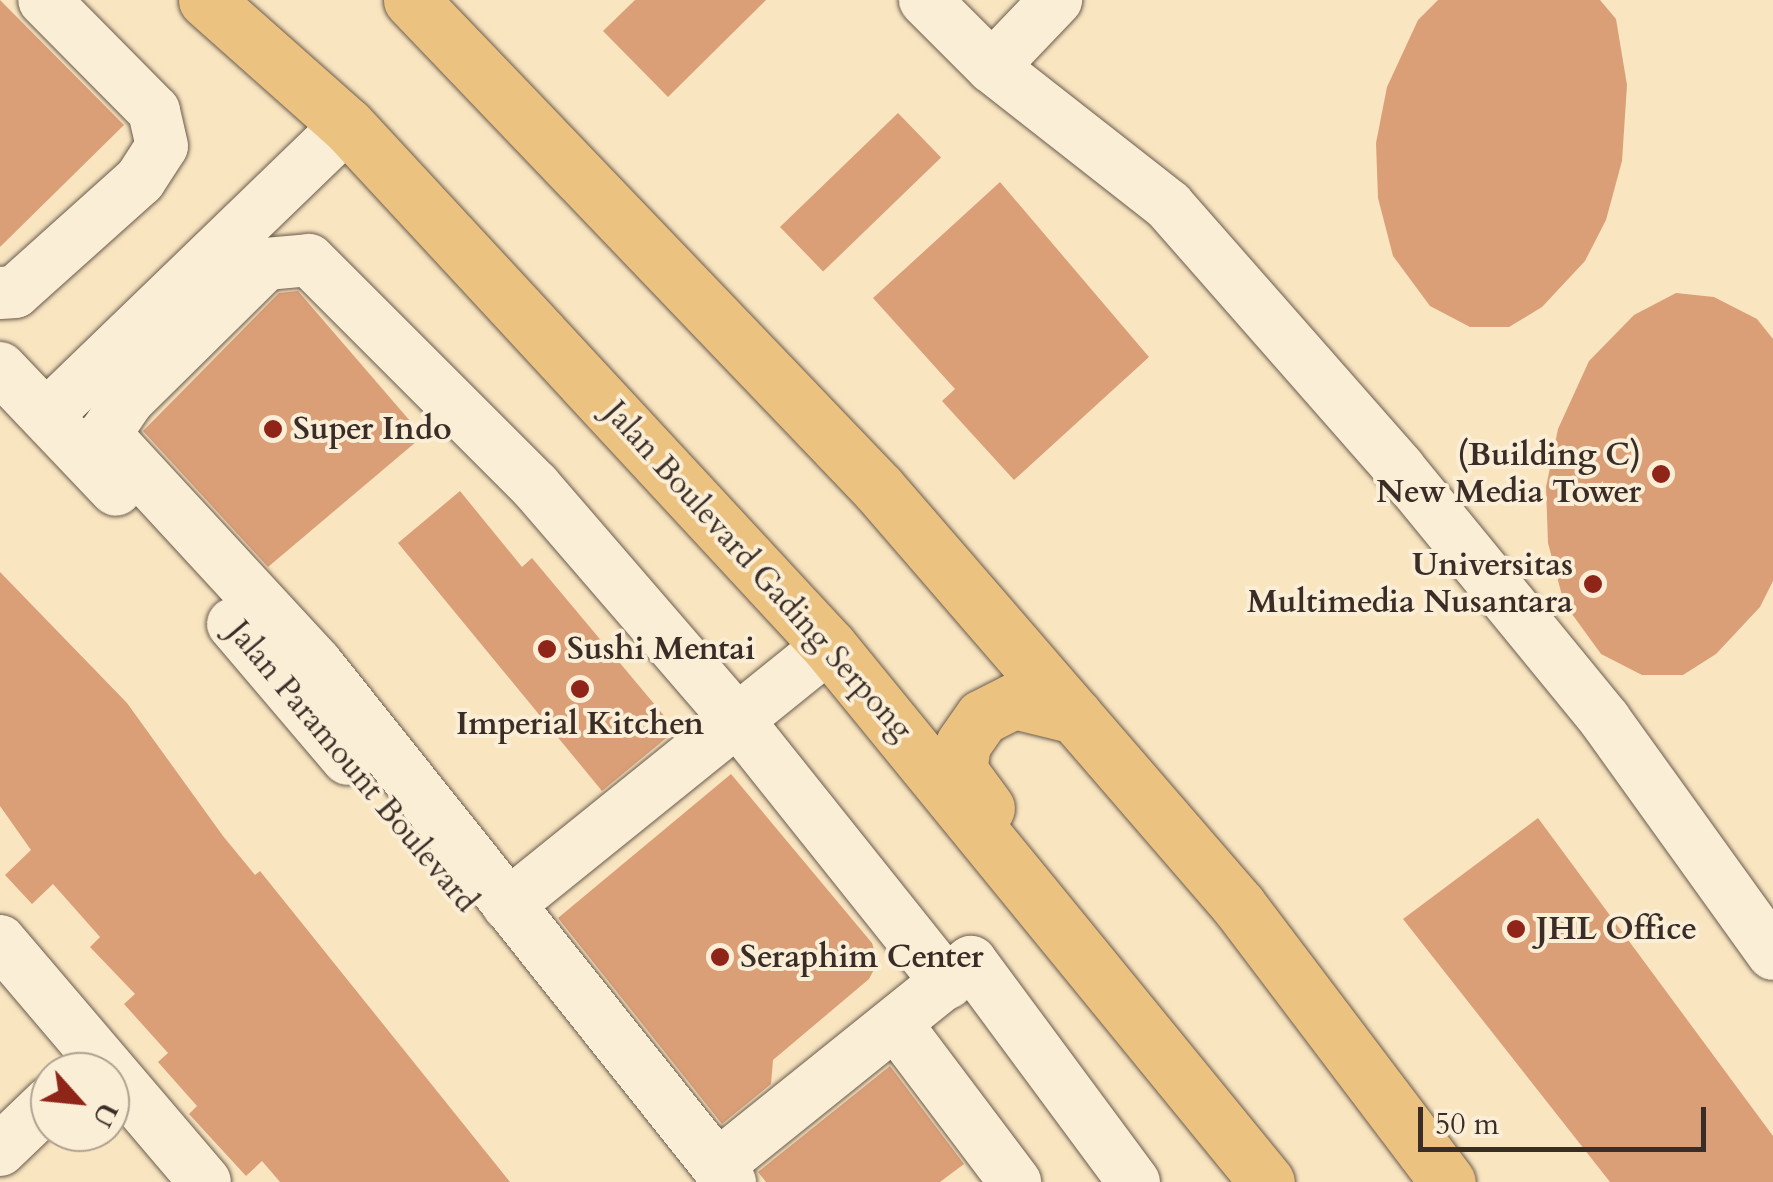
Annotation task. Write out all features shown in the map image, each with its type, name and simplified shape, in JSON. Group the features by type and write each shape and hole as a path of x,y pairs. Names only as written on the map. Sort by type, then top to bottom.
{"main road":[{"name":"Jalan Boulevard Gading Serpong","path":"206,0 347,125 829,646 895,720 1266,1182"},
{"path":"411,0 878,488 1238,906 1448,1182"},
{"path":"878,488 881,526 983,638 991,665 963,715 934,723 895,720"},
{"path":"1075,716 1040,704 994,708 963,744 959,770 1092,929 1092,962"}],"street":[{"path":"0,293 15,292 140,180 162,146 154,111 44,0"},
{"path":"925,0 992,67 1169,206 1399,468 1592,706 1773,954"},
{"path":"992,67 1037,6"},
{"path":"48,414 347,125"},
{"path":"947,983 739,722 536,486 309,260 266,264 128,400 105,434 317,664 508,905 710,1177 947,983 971,962 1124,1178"},
{"name":"Jalan Paramount Boulevard","path":"0,368 48,414 710,1177"},
{"path":"508,905 829,646"},
{"path":"0,940 82,1052"},
{"path":"896,1024 1015,1182"},
{"path":"130,1111 181,1173"},
{"path":"0,1150 30,1121"}],"building":[{"path":"0,0 124,125 0,247"},
{"path":"635,0 766,0 668,97 603,31"},
{"path":"1438,0 1600,0 1616,19 1627,85 1622,161 1606,220 1585,261 1542,307 1509,327 1470,327 1430,306 1393,256 1378,198 1376,143 1387,87 1418,20"},
{"path":"898,113 941,158 823,272 780,227"},
{"path":"1000,182 1149,357 1014,480 942,401 955,389 873,298"},
{"name":"Super Indo","path":"298,291 423,436 268,567 143,431 279,293"},
{"name":"(Building C) New Media Tower","path":"1676,293 1714,297 1757,319 1773,339 1773,581 1760,607 1716,654 1683,675 1642,675 1601,654 1564,603 1548,543 1546,487 1558,429 1589,361 1634,315"},
{"path":"460,491 522,567 532,558 676,730 602,791 398,543"},
{"path":"0,572 127,703 223,836 255,875 260,871 510,1182 280,1182 262,1161 246,1176 189,1114 197,1106 158,1062 168,1053 124,1004 135,994 90,947 100,937 53,884 32,904 5,875 31,850 0,806"},
{"name":"Seraphim Center","path":"731,774 872,943 878,962 869,979 773,1060 771,1084 722,1124 558,918"},
{"path":"1538,818 1773,1136 1773,1182 1610,1182 1403,919"},
{"path":"890,1066 964,1164 940,1182 766,1182 758,1172"}],"place":[{"name":"Super Indo","path":"273,429"},
{"name":"(Building C) New Media Tower","path":"1661,474"},
{"name":"Universitas Multimedia Nusantara","path":"1593,584"},
{"name":"Sushi Mentai","path":"547,649"},
{"name":"Imperial Kitchen","path":"580,689"},
{"name":"JHL Office","path":"1516,929"},
{"name":"Seraphim Center","path":"720,957"}]}
